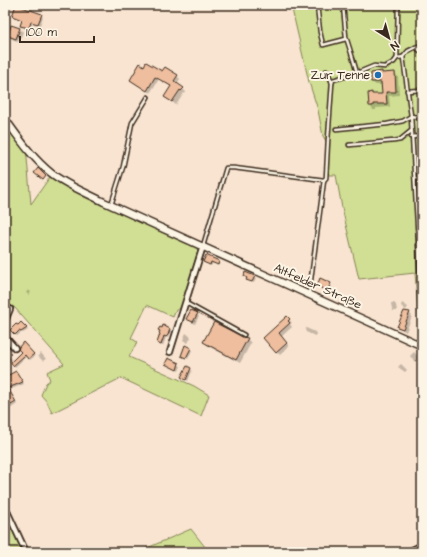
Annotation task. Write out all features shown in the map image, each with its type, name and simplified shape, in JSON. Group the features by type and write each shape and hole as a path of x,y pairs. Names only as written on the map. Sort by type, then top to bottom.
{"street":[{"name":"Altfelder Straße","path":"5,119 35,158 52,174 76,188 420,345 422,349"},
{"path":"170,352 202,246"},
{"path":"5,321 10,310"},
{"path":"5,337 15,348"},
{"path":"5,507 26,552"},
{"path":"408,552 422,545"}],"lane":[{"path":"317,5 323,44 346,39"},
{"path":"343,5 346,39 357,73"},
{"path":"332,83 334,80 374,66 385,67 394,62 397,58 398,5"},
{"path":"422,45 408,51 403,58 410,116 415,179 422,310"},
{"path":"416,47 422,53"},
{"path":"397,58 403,58"},
{"path":"309,294 324,180 326,178 332,83 328,72 326,71"},
{"path":"407,91 422,90"},
{"path":"111,205 123,167 132,123 148,97"},
{"path":"410,116 422,118"},
{"path":"336,129 403,122 410,116"},
{"path":"349,145 400,140 411,130"},
{"path":"411,137 422,136"},
{"path":"202,246 226,168 324,180"},
{"path":"415,179 422,178"},
{"path":"185,303 244,335"}],"green space":[{"path":"291,5 422,5 422,339 415,273 359,279 342,208 336,175 329,175 326,141 323,136 318,110 309,82"},
{"path":"5,119 26,147 31,204 52,174 196,246 198,251 181,308 176,310 173,317 147,305 131,338 137,342 129,357 194,386 209,395 201,416 121,378 52,413 47,402 41,395 46,383 50,380 47,372 64,364 15,308 7,303 5,307"},
{"path":"5,513 23,552 5,552"},
{"path":"191,529 209,552 138,552"}],"building":[{"path":"16,5 42,14 38,24 31,22 29,28 20,26 22,20 12,16"},
{"path":"11,25 20,28 16,39 8,36"},
{"path":"146,62 162,71 165,67 178,75 174,81 184,88 181,91 180,90 172,102 164,97 171,86 155,77 147,91 130,80 140,63 144,66"},
{"path":"382,71 382,73 395,72 396,92 386,92 387,104 373,104 373,106 369,106 368,93 372,92 372,94 382,94 381,82 371,82 371,73"},
{"path":"38,168 46,176 43,180 34,173"},
{"path":"206,255 219,261 218,265 211,262 210,265 203,262"},
{"path":"245,272 255,276 252,282 246,280 247,278 244,276"},
{"path":"320,278 331,283 327,291 317,286"},
{"path":"191,310 198,313 193,322 186,319"},
{"path":"404,311 410,312 403,329 397,327"},
{"path":"287,316 290,319 288,321 290,323 279,333 287,343 276,353 263,338"},
{"path":"21,322 27,328 21,332 19,331 15,335 10,330 16,324 18,325"},
{"path":"214,322 243,337 248,338 236,360 203,342"},
{"path":"163,325 170,329 168,335 166,337 164,336 161,345 157,343 160,334 160,331 158,330 160,327 162,328"},
{"path":"23,342 34,354 28,359 25,355 13,366 11,362 21,352 18,349"},
{"path":"185,345 191,348 186,358 181,356"},
{"path":"168,358 179,363 177,370 165,364"},
{"path":"187,366 191,368 186,380 181,377"},
{"path":"16,371 23,382 8,388 16,402 7,407 5,405 5,377"}],"place":[{"name":"Zur Tenne","path":"378,75"}]}
